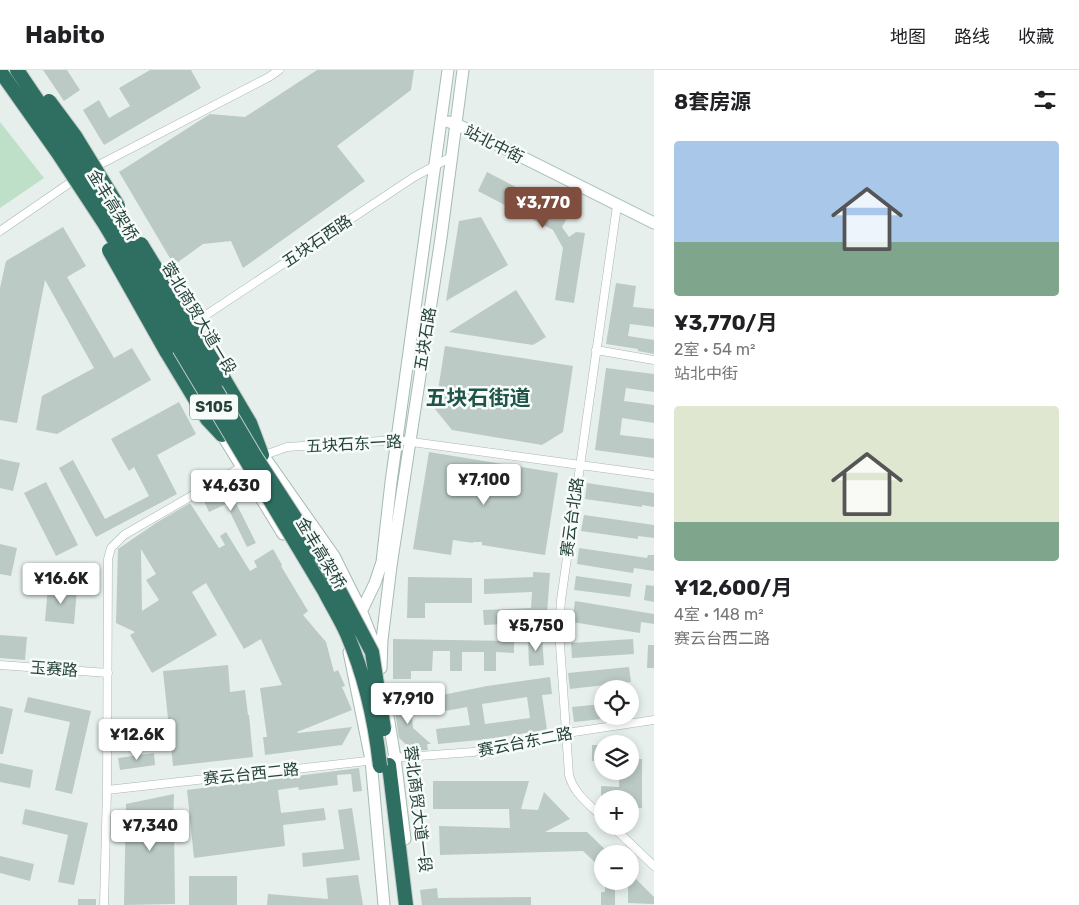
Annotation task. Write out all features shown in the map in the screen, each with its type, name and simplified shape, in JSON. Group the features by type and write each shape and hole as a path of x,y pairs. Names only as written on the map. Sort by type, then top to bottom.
{"highway":[{"path":"21,73 42,92 76,136 250,422 262,455"},
{"name":"金丰高架桥","path":"21,73 72,150 125,236 255,456 327,566 372,652 378,683 384,762"},
{"path":"2,77 97,228 166,351 207,419 222,435"},
{"name":"金丰高架桥","path":"2,77 58,153 104,223 325,592 346,632 358,663 384,762"},
{"path":"384,762 406,905"},
{"name":"蓉北商贸大道一段","path":"384,762 397,905"}],"main road":[{"name":"五块石路","path":"350,657 354,631 361,610 375,583 382,562 448,70"},
{"name":"五块石路","path":"381,668 383,630 441,238 463,70"},
{"name":"蓉北商贸大道一段","path":"21,73 94,167 185,329 262,455 334,556 361,610 381,668 384,762 384,905"},
{"name":"站北中街","path":"441,120 456,124 654,223"},
{"name":"蓉北商贸大道一段","path":"74,180 174,349 222,435 345,636 384,762 413,905"}],"street":[{"path":"0,231 94,167 269,77 279,70"},
{"name":"蓉北商贸大道一段","path":"2,77 74,180"},
{"name":"五块石西路","path":"185,329 406,182 451,157"},
{"name":"赛云台北路","path":"594,809 577,793 571,784 569,775 559,630 561,600 579,464 617,206"},
{"path":"596,350 654,360"},
{"name":"五块石东一路","path":"262,455 287,447 397,440 654,474"},
{"path":"104,905 107,790 108,558 111,548 124,535 262,455"},
{"name":"玉赛路","path":"0,665 108,673"},
{"name":"赛云台东二路","path":"384,762 473,752 567,733 654,720"},
{"name":"赛云台西二路","path":"107,790 384,762"},
{"path":"621,835 654,866"}],"green space":[{"path":"0,122 44,178 0,208"}],"building":[{"path":"43,70 67,70 80,90 64,101"},
{"path":"150,70 191,70 201,88 104,145 83,110 99,100 109,118 130,106 119,88"},
{"path":"317,70 414,70 411,90 337,146 365,181 243,268 231,241 203,244 174,265 119,172 210,114 245,117"},
{"path":"487,172 569,215 562,227 569,237 576,232 585,233 574,303 555,300 563,248 553,230 478,191"},
{"path":"481,217 508,265 446,301 459,221"},
{"path":"63,227 86,266 67,277 114,358 132,348 151,380 57,434 36,430 42,396 94,368 45,280 17,423 0,420 0,288 6,261"},
{"path":"616,283 636,286 633,307 654,309 654,327 630,324 628,336 654,340 654,354 638,351 638,349 606,344"},
{"path":"516,290 546,337 533,345 449,332"},
{"path":"445,346 573,366 563,432 542,445 452,430 435,409"},
{"path":"606,368 654,374 654,392 626,388 624,401 654,405 654,423 622,418 620,435 654,439 654,458 595,450"},
{"path":"179,402 196,434 157,455 177,494 96,537 59,468 73,460 105,519 149,496 134,467 129,471 111,439"},
{"path":"429,452 558,473 545,555 482,545 482,542 473,543 453,540 451,555 413,549"},
{"path":"0,459 20,463 13,491 0,488"},
{"path":"46,482 78,545 56,556 24,493"},
{"path":"587,483 654,493 654,507 585,499"},
{"path":"228,487 256,543 247,547 226,504 209,512 203,499"},
{"path":"190,503 219,548 225,545 220,536 226,532 250,571 257,567 254,561 273,549 308,611 303,615 326,642 334,672 338,670 345,686 342,687 352,710 297,732 352,727 342,745 265,755 263,737 267,737 260,688 282,685 261,639 244,649 206,583 192,592 217,635 152,673 130,635 135,632 116,623 118,549","holes":["141,549 156,574 146,580 159,600 142,611"]},
{"path":"584,515 654,525 654,538 638,536 638,539 581,531"},
{"path":"0,544 17,548 11,576 0,574"},
{"path":"579,548 647,558 648,555 654,555 654,571 634,568 633,573 577,564"},
{"path":"533,572 550,573 546,627 529,626 530,623 484,625 483,610 531,608 532,592 484,594 484,579 533,577"},
{"path":"576,576 632,584 630,597 574,590"},
{"path":"408,577 472,578 472,603 425,603 425,618 407,618"},
{"path":"646,585 654,586 654,602 644,600"},
{"path":"48,586 77,589 74,624 45,621"},
{"path":"575,601 654,614 654,624 641,622 640,633 572,622"},
{"path":"0,635 27,637 25,660 0,658"},
{"path":"542,637 544,665 529,666 528,638"},
{"path":"393,639 514,641 514,653 496,652 496,671 484,671 484,652 462,652 462,671 450,671 450,651 433,651 432,671 411,671 411,679 393,679"},
{"path":"633,639 634,654 572,658 571,643"},
{"path":"648,645 654,645 654,668 647,668"},
{"path":"228,665 230,692 245,690 253,757 173,766 163,671"},
{"path":"629,667 631,680 594,680 594,686 570,689 568,673"},
{"path":"550,677 552,694 542,695 547,730 438,744 436,729 470,725 467,707 429,714 427,698 487,686","holes":["527,697 530,718 485,724 482,704"]},
{"path":"410,696 413,728 431,744 427,744 428,750 413,751 399,738 393,698"},
{"path":"28,697 91,711 72,794 55,790 70,722 24,712"},
{"path":"594,705 594,720 574,722 572,707"},
{"path":"0,706 13,709 3,754 0,754"},
{"path":"592,745 594,745 594,761 592,761"},
{"path":"154,753 155,765 120,770 118,758"},
{"path":"639,759 642,759 642,808 639,808 639,790 601,790 601,786 619,787 619,780 639,780"},
{"path":"0,763 33,770 30,788 0,782"},
{"path":"359,768 362,791 353,792 351,774 337,775 338,785 299,790 298,787 278,790 281,813 324,808 326,820 283,825 285,846 194,858 187,790"},
{"path":"433,781 529,781 521,809 538,810 544,792 570,819 545,832 587,832 601,845 594,845 594,861 583,851 440,855 439,826 510,828 509,809 433,809"},
{"path":"174,794 175,904 124,905 126,804"},
{"path":"352,808 360,860 303,867 302,853 344,849 338,810"},
{"path":"25,809 88,823 74,885 58,882 68,835 22,824"},
{"path":"0,856 34,864 30,881 0,873"},
{"path":"358,875 363,905 267,905 268,894 328,899 326,878"},
{"path":"189,876 237,876 237,905 189,905"},
{"path":"639,882 654,897 654,904 628,903 628,890 639,890"},
{"path":"437,888 438,898 531,897 531,905 422,905 420,890"},
{"path":"605,890 615,890 615,905 601,905 601,892 605,892"},
{"path":"78,899 96,899 96,905 78,905"}],"district":[{"name":"五块石街道","path":"478,397"}]}
